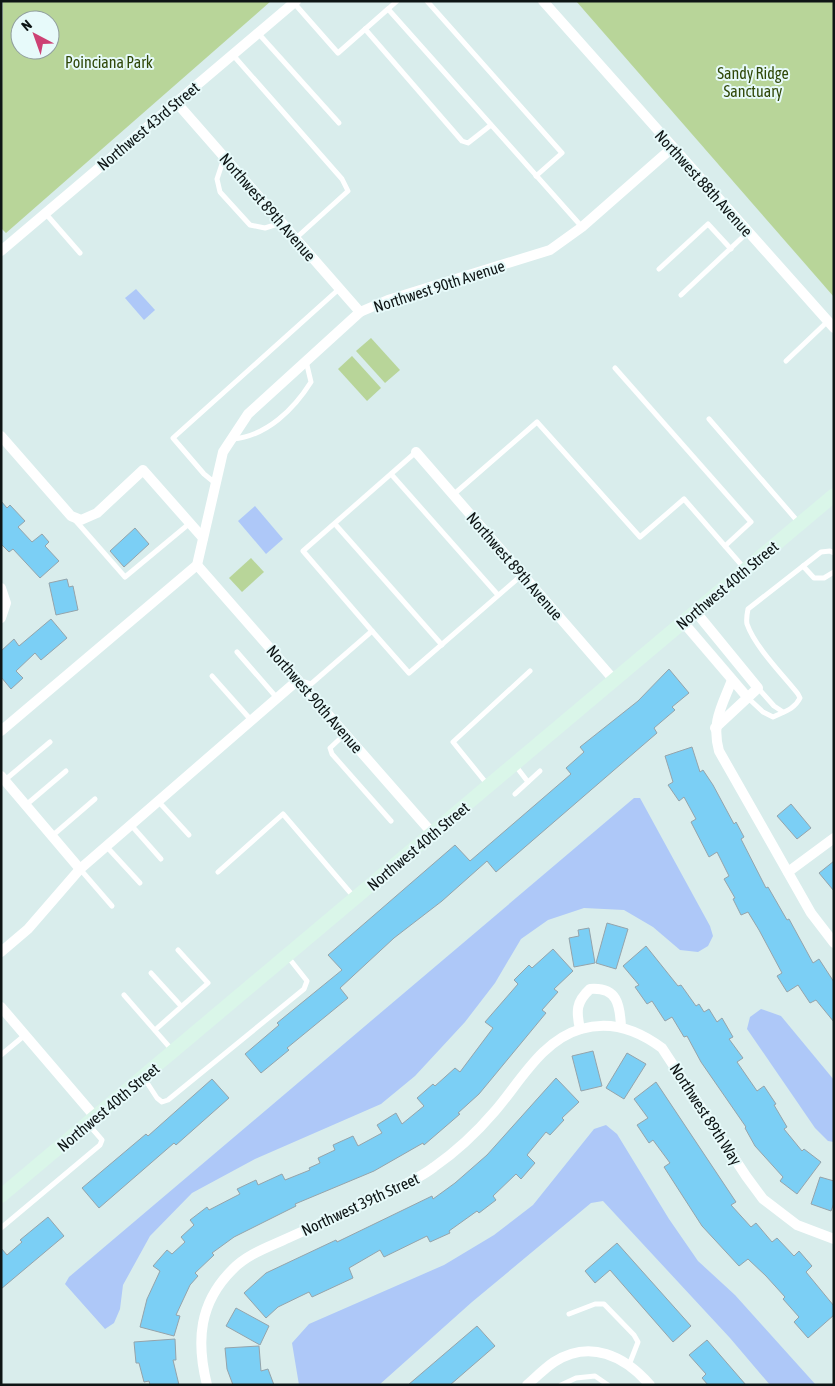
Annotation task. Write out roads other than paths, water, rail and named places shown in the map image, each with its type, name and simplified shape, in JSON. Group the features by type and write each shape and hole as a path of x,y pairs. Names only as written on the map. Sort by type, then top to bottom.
{"street":[{"name":"Northwest 88th Avenue","path":"543,1 831,325"},
{"name":"Northwest 88th Avenue","path":"548,1 576,38"},
{"name":"Northwest 43rd Street","path":"1,251 295,2"},
{"name":"Northwest 89th Avenue","path":"176,102 360,312"},
{"name":"Northwest 90th Avenue","path":"433,834 197,565 223,452 248,414 360,312 388,300 550,250 582,227 672,148"},
{"path":"1,436 71,516 81,520 97,513 143,470 203,538"},
{"name":"Northwest 89th Avenue","path":"416,452 614,680"},
{"name":"Northwest 40th Street","path":"1,1196 144,1078 834,495"},
{"path":"1,731 197,565"},
{"path":"1,588 6,603 1,618"},
{"path":"695,611 758,688 716,728"},
{"path":"683,622 748,698"},
{"path":"1,952 28,929 80,869 298,680"},
{"path":"732,680 720,708 716,728 715,736 719,751 811,912 834,943"},
{"path":"3,778 80,869"},
{"path":"788,872 834,838"},
{"path":"580,1029 576,1013 578,1002 590,989 600,988 610,992 617,1001 621,1027"},
{"path":"1,1008 25,1035 92,1121"},
{"name":"Northwest 89th Way","path":"565,1036 580,1029 595,1026 621,1027 640,1034 662,1048 763,1199 796,1225 834,1239"},
{"name":"Northwest 39th Street","path":"207,1385 200,1359 200,1335 205,1312 216,1289 232,1269 266,1248 406,1184 432,1169 474,1134 541,1055 565,1036"},
{"path":"527,1385 554,1362 571,1354 594,1352 617,1356 638,1370 650,1385"}],"lane":[{"path":"295,2 338,53 397,1"},
{"path":"427,1 562,153 536,176"},
{"path":"388,9 582,227"},
{"path":"365,29 462,141 468,143 475,140 491,125"},
{"path":"258,33 339,123"},
{"path":"232,55 342,179 348,191 295,238"},
{"path":"224,157 217,179 220,192 250,225 265,228 281,223"},
{"path":"45,214 80,253"},
{"path":"660,269 708,224 731,248"},
{"path":"681,295 748,232"},
{"path":"215,483 204,474 173,438 339,289"},
{"path":"786,361 831,325"},
{"path":"230,439 247,437 261,431 286,412 304,394 311,382 306,361"},
{"path":"616,368 751,522 725,546"},
{"path":"709,419 800,524"},
{"path":"453,494 537,422 640,537 684,499 745,570"},
{"path":"416,452 303,551 372,631 409,673 522,574"},
{"path":"391,474 498,596"},
{"path":"71,516 125,577 190,522"},
{"path":"335,524 442,645"},
{"path":"748,698 763,712 773,717 790,710 798,703 800,698 798,694 763,649 748,626 746,618 748,609 821,552 830,551 834,553"},
{"path":"803,566 814,578 824,578 834,572"},
{"path":"298,680 311,684 372,631"},
{"path":"237,652 277,698"},
{"path":"489,786 453,742 530,670"},
{"path":"212,676 251,720"},
{"path":"758,688 774,706 783,712"},
{"path":"346,734 330,748 332,754 390,821"},
{"path":"3,778 50,742"},
{"path":"514,765 528,782"},
{"path":"26,806 66,771"},
{"path":"515,794 540,771"},
{"path":"52,836 94,799"},
{"path":"158,801 189,835"},
{"path":"218,872 283,814 356,899"},
{"path":"131,825 161,859"},
{"path":"106,846 140,883"},
{"path":"80,869 112,906"},
{"path":"155,1030 208,983 178,950"},
{"path":"144,1078 157,1098 162,1102 168,1100 304,989 307,981 288,956"},
{"path":"151,973 181,1006"},
{"path":"124,995 174,1052"},
{"path":"1,1055 25,1035"},
{"path":"1,1228 100,1144 102,1140 92,1121"},
{"path":"569,1314 595,1304 604,1304 634,1335 638,1342 629,1364"},
{"path":"561,1385 576,1378 595,1376 608,1385"}],"water":[{"path":"136,289 155,310 144,320 125,298"},
{"path":"255,506 283,539 266,554 238,521"},
{"path":"634,798 640,798 710,926 713,936 708,946 698,952 680,950 653,927 624,910 584,908 548,920 521,939 495,983 465,1022 415,1076 381,1104 255,1159 192,1193 150,1236 123,1285 120,1309 114,1323 105,1329 65,1284 69,1277"},
{"path":"761,1009 781,1016 834,1080 834,1142 828,1141 815,1128 747,1029 750,1017"},
{"path":"606,1125 617,1134 669,1219 698,1261 735,1295 816,1385 770,1385 730,1338 603,1201 591,1203 472,1302 379,1385 299,1385 292,1343 309,1324 444,1265 494,1235 533,1205 594,1129"}],"park label":[{"name":"Poinciana Park","path":"109,62"},
{"name":"Sandy Ridge Sanctuary","path":"753,82"}]}
